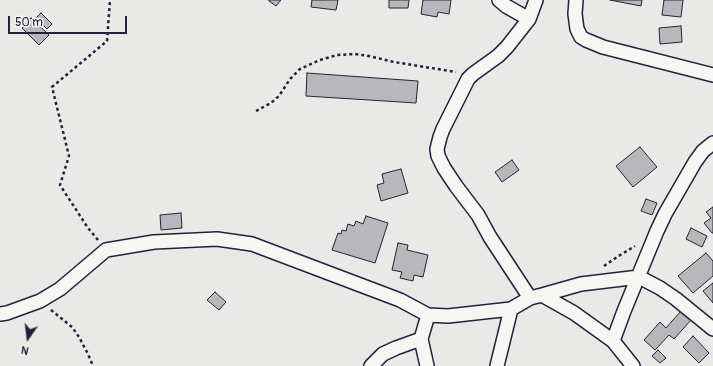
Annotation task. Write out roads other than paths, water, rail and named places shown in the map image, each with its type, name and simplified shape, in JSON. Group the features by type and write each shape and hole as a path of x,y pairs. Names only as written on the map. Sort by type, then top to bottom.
{"street":[{"path":"499,0 506,6 529,19"},
{"path":"536,0 529,19 507,47 498,56 473,74 465,84 442,129 438,144 438,156 456,186 478,215 490,237 536,296 574,313 613,341 633,366"},
{"path":"576,0 575,14 577,29 580,37 603,47 713,76"},
{"path":"613,341 665,214 695,162 713,143"},
{"path":"0,314 7,313 40,301 60,289 106,250 154,242 217,239 252,244 400,300 428,315 448,316 511,309 536,296 581,284 638,277 660,288 713,329"},
{"path":"497,366 511,309"},
{"path":"427,366 421,339 428,315"},
{"path":"371,366 383,354 421,339"}]}
